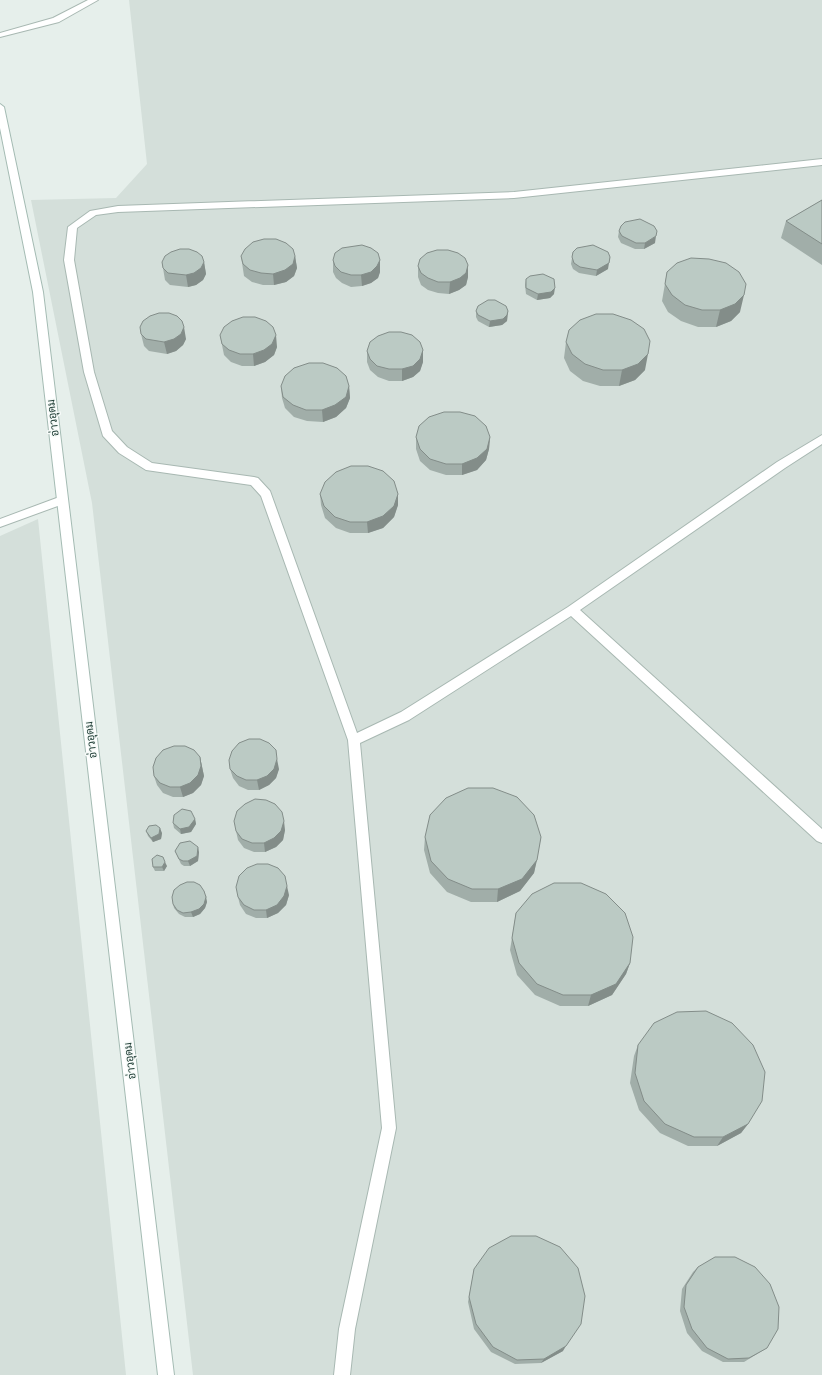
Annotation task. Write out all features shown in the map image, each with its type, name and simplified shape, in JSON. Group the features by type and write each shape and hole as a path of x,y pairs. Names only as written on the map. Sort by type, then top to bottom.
{"street":[{"path":"0,35 56,20 94,0"},
{"name":"อ่าวอุดม","path":"0,107 38,292 166,1375"},
{"path":"342,1375 348,1329 389,1128 354,740 266,494 254,481 150,467 123,450 107,433 89,372 69,260 73,227 93,213 118,209 514,195 822,162"},
{"path":"354,740 405,716 572,610 781,465 822,439"},
{"path":"0,522 62,500"},
{"path":"572,610 822,837"}],"shaded area":[{"path":"129,0 822,0 822,1375 193,1375 92,503 31,200 116,198 147,164"},
{"path":"38,519 126,1375 0,1375 0,536"}],"building":[{"path":"822,200 822,244 786,221"},
{"path":"640,219 654,226 657,231 656,236 645,243 636,243 622,236 619,231 625,222"},
{"path":"264,239 276,239 286,243 293,249 295,256 293,264 285,270 273,274 250,270 243,264 241,256 245,249 253,242"},
{"path":"362,245 371,248 378,253 380,260 371,272 361,275 351,275 341,272 335,266 333,260 335,253 342,248"},
{"path":"593,245 608,252 610,257 609,263 597,270 580,267 574,263 572,257 573,252 577,248"},
{"path":"180,249 189,249 202,256 204,262 201,268 194,273 186,275 168,273 163,268 162,262 165,256"},
{"path":"437,250 448,250 458,253 465,258 468,265 466,273 460,278 450,282 438,282 421,273 418,266 420,259 427,253"},
{"path":"691,258 709,259 726,263 739,272 746,284 744,295 735,304 720,310 702,310 685,305 672,295 665,284 667,272 677,263"},
{"path":"543,274 554,279 555,288 551,292 538,294 526,288 526,279 530,276"},
{"path":"488,300 495,300 506,306 508,311 507,315 503,319 490,321 478,315 476,311 478,306"},
{"path":"159,313 169,313 177,316 182,321 184,327 181,334 174,339 164,342 146,339 141,334 140,327 143,321 150,316"},
{"path":"596,314 613,314 631,320 644,329 650,341 648,354 638,364 622,370 603,370 585,364 572,354 566,342 569,330 580,320"},
{"path":"243,317 255,317 266,321 273,327 276,335 272,344 264,350 253,354 240,354 229,350 222,344 220,335 224,327 232,321"},
{"path":"389,332 401,332 412,335 420,342 423,350 420,359 413,366 402,369 389,369 377,366 370,359 367,351 370,342 378,336"},
{"path":"309,363 323,363 337,368 346,376 349,386 346,397 335,405 322,410 306,410 293,405 283,397 281,386 285,376 294,368"},
{"path":"444,412 460,412 475,416 486,426 490,437 487,449 477,458 462,464 446,464 430,459 420,449 416,437 419,426 429,417"},
{"path":"351,466 368,466 383,471 394,481 398,494 394,506 383,516 367,522 350,522 335,517 324,506 320,494 325,482 336,472"},
{"path":"249,739 260,739 269,743 276,750 277,759 274,769 267,776 257,780 246,780 237,776 230,769 229,760 232,751 239,743"},
{"path":"174,746 185,746 194,750 200,757 201,766 198,775 190,783 180,787 170,787 160,783 154,776 153,767 156,758 163,750"},
{"path":"468,788 493,788 517,797 534,815 541,837 537,860 522,879 498,889 472,889 448,879 431,861 425,837 430,815 446,798"},
{"path":"255,799 266,800 275,804 282,812 284,821 281,831 274,838 264,843 252,843 242,839 236,831 234,821 237,811 245,804"},
{"path":"182,809 191,811 195,819 189,827 180,829 173,823 174,815"},
{"path":"156,825 160,828 159,834 151,838 146,831 149,826"},
{"path":"190,841 198,847 197,856 188,861 183,861 179,859 175,851 180,843"},
{"path":"157,855 163,857 165,862 162,867 153,867 152,859"},
{"path":"257,864 268,864 278,868 285,876 287,886 284,896 277,905 266,910 254,910 244,905 238,897 236,887 239,876 247,868"},
{"path":"187,882 194,882 200,885 206,897 204,904 199,909 183,913 177,910 173,904 172,897 174,890"},
{"path":"554,883 581,883 606,894 625,913 633,937 630,963 616,984 591,995 563,995 537,984 519,963 512,938 516,913 532,894"},
{"path":"706,1011 732,1023 753,1045 765,1072 762,1101 748,1124 723,1137 694,1137 665,1124 644,1101 635,1073 638,1045 654,1023 677,1012"},
{"path":"511,1236 536,1236 560,1247 578,1268 585,1296 581,1324 566,1346 544,1359 517,1360 493,1347 476,1324 469,1297 474,1269 489,1248"},
{"path":"715,1257 735,1257 755,1267 770,1284 779,1307 778,1329 767,1348 749,1358 728,1359 707,1348 692,1329 684,1307 686,1285 698,1267"}]}
